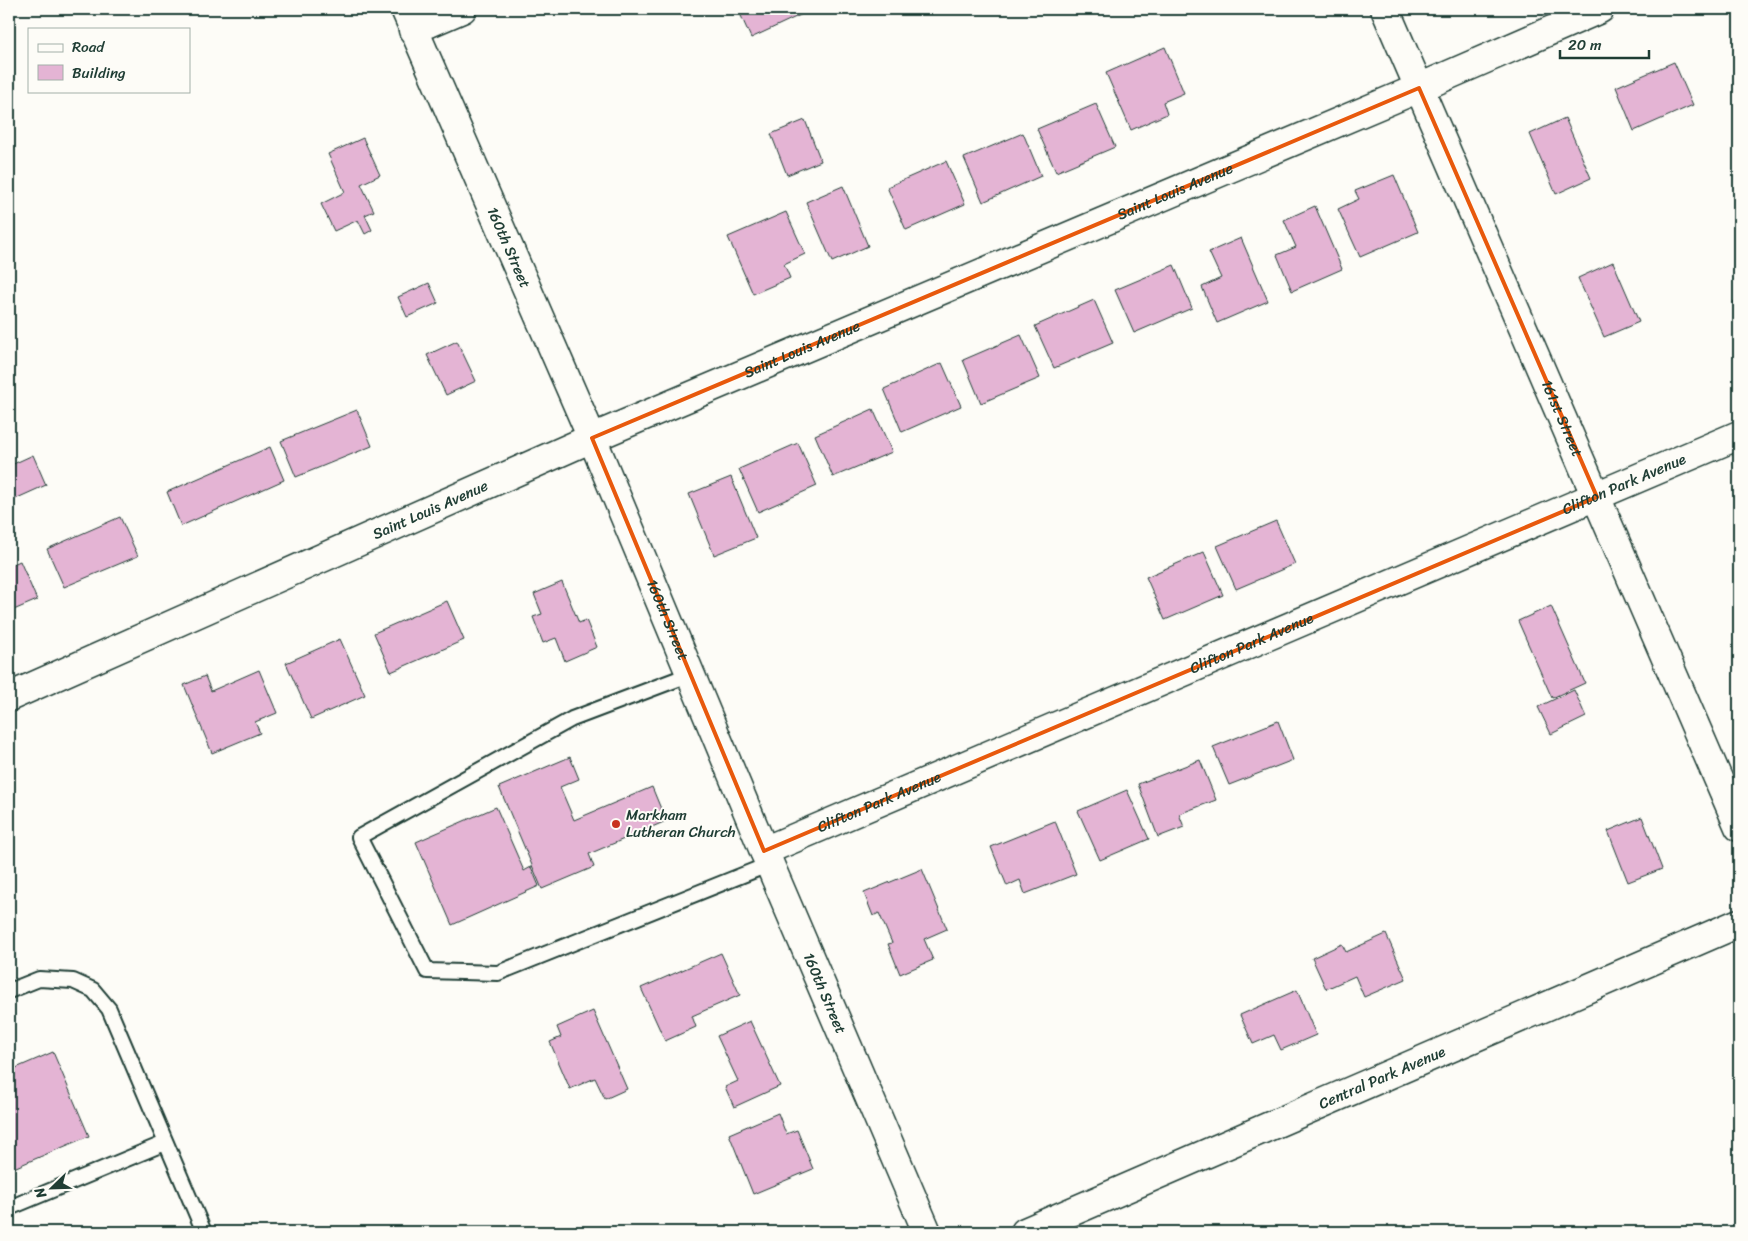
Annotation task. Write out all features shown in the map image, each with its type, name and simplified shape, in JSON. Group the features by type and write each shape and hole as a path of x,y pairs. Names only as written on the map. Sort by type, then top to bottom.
{"street":[{"path":"409,19 462,9"},
{"name":"161st Street","path":"1385,9 1739,827"},
{"name":"Saint Louis Avenue","path":"9,697 592,438 1419,88 1600,9"},
{"name":"160th Street","path":"409,19 592,438 767,857 927,1232"},
{"name":"Clifton Park Avenue","path":"767,857 1739,435"},
{"name":"Central Park Avenue","path":"1025,1232 1739,923"}],"lane":[{"path":"691,674 572,719 359,837 427,970 498,973 767,857"},
{"path":"9,991 39,979 73,981 93,990 109,1008 166,1142 198,1230"},
{"path":"9,1208 166,1142"}],"highlighted area":[{"path":"1419,88 1597,497 764,851 592,438"}],"building":[{"path":"738,9 810,9 811,10 751,38"},
{"path":"1165,47 1184,93 1163,102 1167,114 1131,130 1106,73"},
{"path":"1674,62 1693,105 1634,131 1616,87"},
{"path":"1096,104 1115,147 1056,172 1037,129"},
{"path":"1565,118 1591,178 1556,194 1530,134"},
{"path":"805,120 821,161 787,175 771,134"},
{"path":"1023,133 1041,176 983,202 964,158"},
{"path":"363,138 380,175 361,184 374,211 365,215 372,230 365,234 358,220 334,231 321,204 345,192 328,154"},
{"path":"946,161 965,204 906,230 887,187"},
{"path":"1394,175 1418,232 1360,257 1338,209 1359,199 1355,191"},
{"path":"843,186 868,246 832,262 806,202"},
{"path":"1315,206 1342,269 1292,291 1277,255 1296,247 1284,220"},
{"path":"786,212 805,254 784,264 790,278 753,294 728,237"},
{"path":"1241,238 1268,301 1217,323 1202,287 1221,278 1209,252"},
{"path":"1613,262 1639,322 1604,337 1578,278"},
{"path":"1174,265 1192,308 1134,333 1115,290"},
{"path":"429,283 438,303 407,317 398,297"},
{"path":"1739,299 1739,316 1733,302"},
{"path":"1094,300 1113,343 1054,368 1035,326"},
{"path":"1021,335 1040,378 981,403 963,360"},
{"path":"457,341 476,381 446,395 427,355"},
{"path":"942,363 961,406 902,432 884,389"},
{"path":"873,409 892,452 833,477 815,435"},
{"path":"357,410 372,446 296,477 281,441"},
{"path":"798,443 817,486 758,512 739,469"},
{"path":"270,447 284,480 181,526 167,492"},
{"path":"33,455 46,485 15,499 9,485 9,466"},
{"path":"731,477 756,538 714,555 689,494"},
{"path":"120,517 138,556 64,587 47,549"},
{"path":"1276,521 1295,564 1236,589 1217,546"},
{"path":"1204,552 1223,595 1165,620 1146,577"},
{"path":"20,561 37,600 9,612 9,566"},
{"path":"562,582 579,623 586,620 597,647 565,661 556,638 543,643 533,617 542,614 534,594"},
{"path":"447,601 464,640 391,672 374,633"},
{"path":"1551,606 1585,683 1552,698 1518,621"},
{"path":"340,639 365,695 311,719 286,663"},
{"path":"259,670 277,713 255,722 260,733 212,753 184,685 205,676 211,691"},
{"path":"1574,690 1586,717 1551,734 1538,707"},
{"path":"1278,721 1293,760 1229,785 1213,747"},
{"path":"570,757 579,779 560,787 574,820 652,787 666,821 589,854 594,867 542,889 499,787"},
{"path":"1200,760 1216,800 1179,814 1184,827 1158,837 1138,784"},
{"path":"1127,790 1149,839 1100,860 1078,811"},
{"path":"496,807 524,871 531,867 539,886 452,925 416,842"},
{"path":"1642,817 1662,869 1628,882 1608,831"},
{"path":"1055,821 1076,874 1025,894 1020,880 1007,886 991,847"},
{"path":"922,869 947,929 924,939 933,960 900,974 888,944 892,943 879,913 873,916 864,893"},
{"path":"1386,934 1406,979 1364,997 1355,976 1326,989 1312,958 1342,944 1346,952"},
{"path":"721,953 740,995 692,1016 696,1027 665,1041 641,988"},
{"path":"1297,990 1316,1035 1281,1050 1274,1035 1253,1044 1240,1015"},
{"path":"593,1011 627,1089 605,1099 595,1078 570,1089 550,1042 561,1037 557,1027"},
{"path":"750,1021 780,1086 734,1107 725,1087 738,1081 717,1036"},
{"path":"53,1052 89,1136 9,1170 9,1071"},
{"path":"778,1113 786,1134 797,1130 813,1169 753,1194 729,1134"}],"place":[{"name":"Markham Lutheran Church","path":"616,824"}]}
